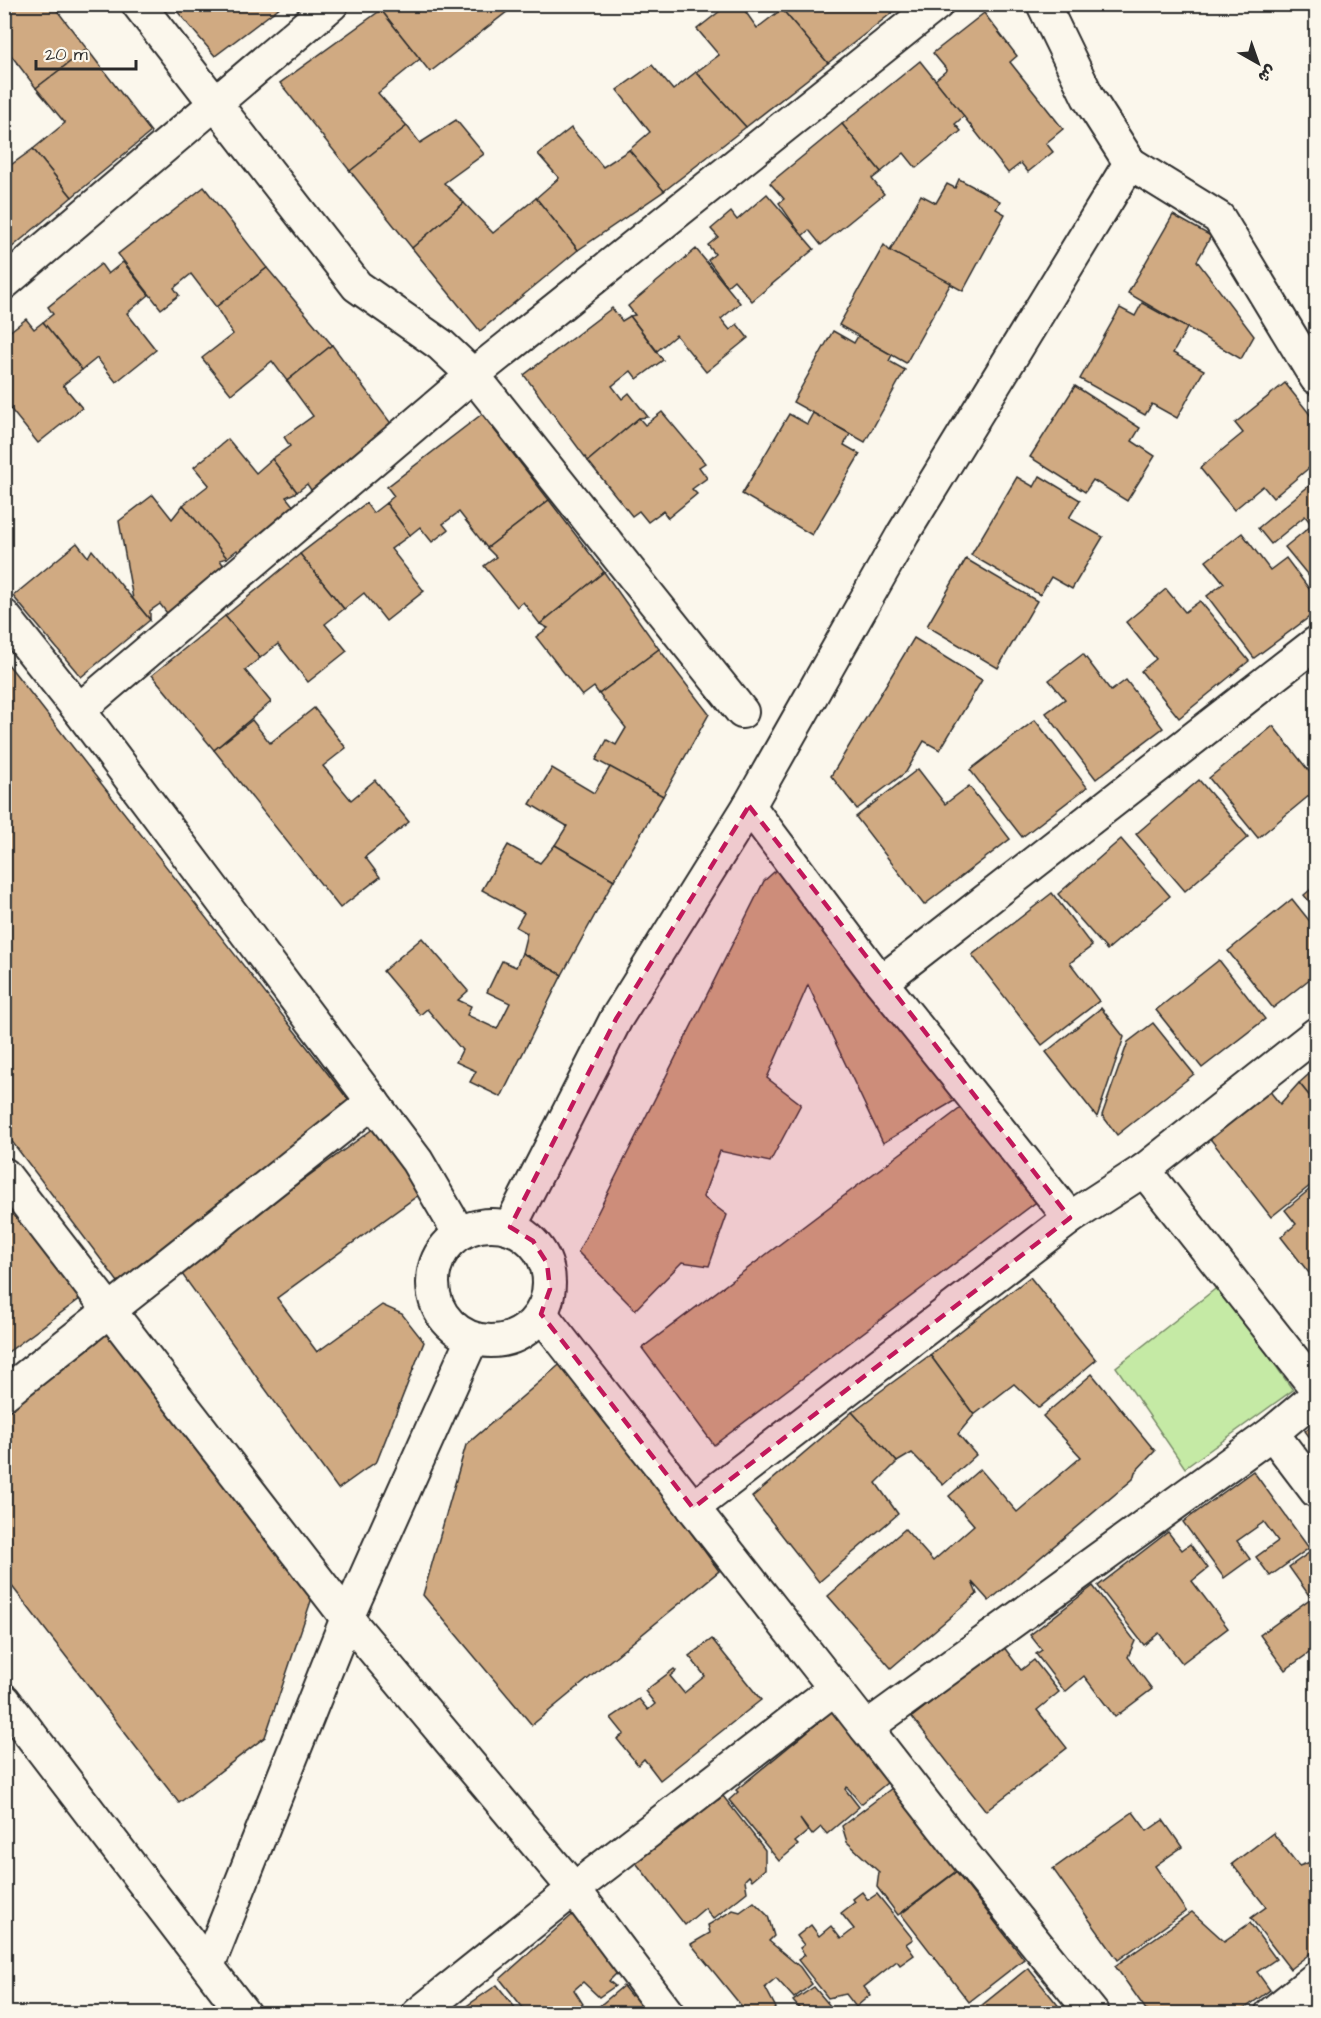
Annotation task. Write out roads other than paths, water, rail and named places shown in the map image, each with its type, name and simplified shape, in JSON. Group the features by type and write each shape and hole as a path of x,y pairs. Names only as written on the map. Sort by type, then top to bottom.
{"street":[{"path":"138,4 357,286 441,345 473,375 742,712"},
{"path":"4,283 332,4"},
{"path":"79,710 473,375 938,4"},
{"path":"1043,4 1088,97 1130,163 1219,218 1317,378"},
{"path":"510,1227 616,1019 749,806 903,534 1130,163"},
{"path":"4,616 79,710 417,1161 459,1233"},
{"path":"881,982 1317,643"},
{"path":"749,806 881,982 1070,1218"},
{"path":"693,1508 1070,1218 1144,1170 1317,1034"},
{"path":"4,1394 373,1102"},
{"path":"1144,1170 1317,1388"},
{"path":"4,1174 347,1618 574,1889 668,2013"},
{"path":"484,1224 510,1227 533,1241 547,1263 550,1289 541,1314 523,1333 498,1342 472,1339 450,1326 435,1303 432,1277 441,1252 459,1233 484,1224"},
{"path":"541,1314 967,1858 1093,2013"},
{"path":"208,1966 347,1618 472,1339"},
{"path":"866,1728 1272,1433 1317,1396"},
{"path":"1272,1433 1317,1491"},
{"path":"418,2013 574,1889 835,1688"},
{"path":"4,1700 244,2013"},
{"path":"1271,2013 1317,1978"}]}
